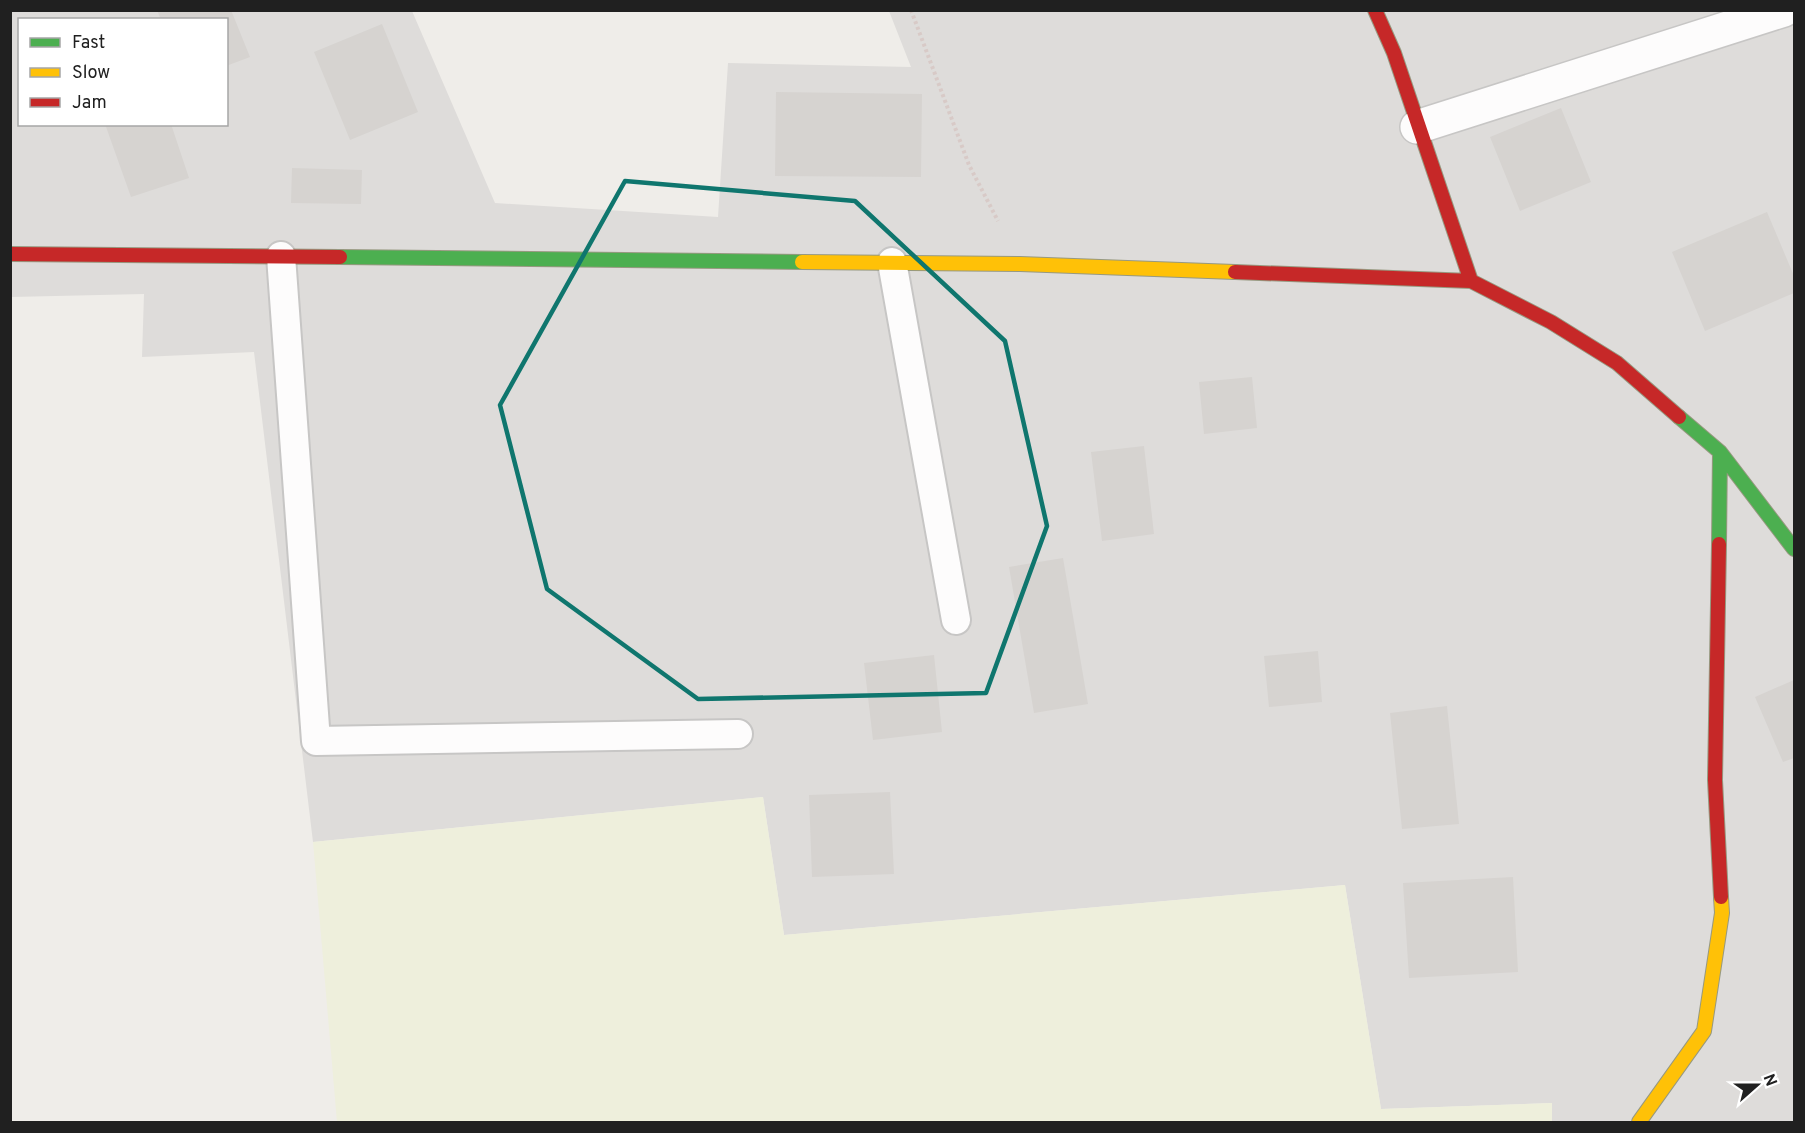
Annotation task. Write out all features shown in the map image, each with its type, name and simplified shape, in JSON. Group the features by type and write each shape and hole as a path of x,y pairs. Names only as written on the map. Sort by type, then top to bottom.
{"street":[{"path":"1375,10 1394,53 1417,127 1471,281"},
{"path":"1417,127 1784,10"},
{"path":"10,254 1020,264 1471,281 1551,322 1617,363 1720,452 1794,549"},
{"path":"1639,1122 1704,1031 1722,913 1715,780 1720,452"}],"lane":[{"path":"280,256 316,741 738,734"},
{"path":"892,262 956,620"}],"path":[{"path":"912,10 969,165 1020,264"}],"highlighted area":[{"path":"625,181 855,201 1005,341 1047,526 986,693 698,699 547,589 500,405"}],"shaded area":[{"path":"10,11 412,11 495,203 718,217 728,63 911,67 889,11 1794,11 1794,1122 1552,1122 1552,1103 1381,1109 1345,885 784,935 763,797 313,842 254,352 142,357 144,294 11,297"}],"green space":[{"path":"763,797 784,935 1345,885 1381,1109 1552,1103 1552,1122 337,1122 313,842"}],"building":[{"path":"157,10 231,10 250,57 228,65 228,18 160,18"},
{"path":"382,24 418,112 350,140 314,52"},
{"path":"776,92 922,94 921,177 775,176"},
{"path":"1561,108 1591,182 1520,211 1490,137"},
{"path":"106,126 172,126 189,178 131,197"},
{"path":"292,168 362,170 361,204 291,203"},
{"path":"1767,212 1794,276 1794,293 1705,331 1672,252"},
{"path":"1252,377 1257,428 1204,434 1199,382"},
{"path":"1144,446 1154,534 1102,541 1091,452"},
{"path":"1063,558 1088,704 1034,713 1009,567"},
{"path":"1318,651 1322,702 1269,707 1264,656"},
{"path":"934,655 942,732 873,740 864,663"},
{"path":"1794,680 1794,758 1783,762 1755,697"},
{"path":"1447,706 1459,824 1402,829 1390,713"},
{"path":"890,792 894,874 812,877 809,795"},
{"path":"1513,877 1518,972 1409,978 1403,883"}],"traffic: fast":[{"path":"340,257 802,262"},
{"path":"1679,417 1720,452 1794,549"},
{"path":"1719,544 1720,452"}],"traffic: slow":[{"path":"802,262 1020,264 1235,272"},
{"path":"1639,1122 1704,1031 1722,913 1721,897"}],"traffic: jam":[{"path":"1375,10 1394,53 1471,281"},
{"path":"10,254 340,257"},
{"path":"1235,272 1471,281 1551,322 1617,363 1679,417"},
{"path":"1719,544 1715,780 1721,897"}]}
